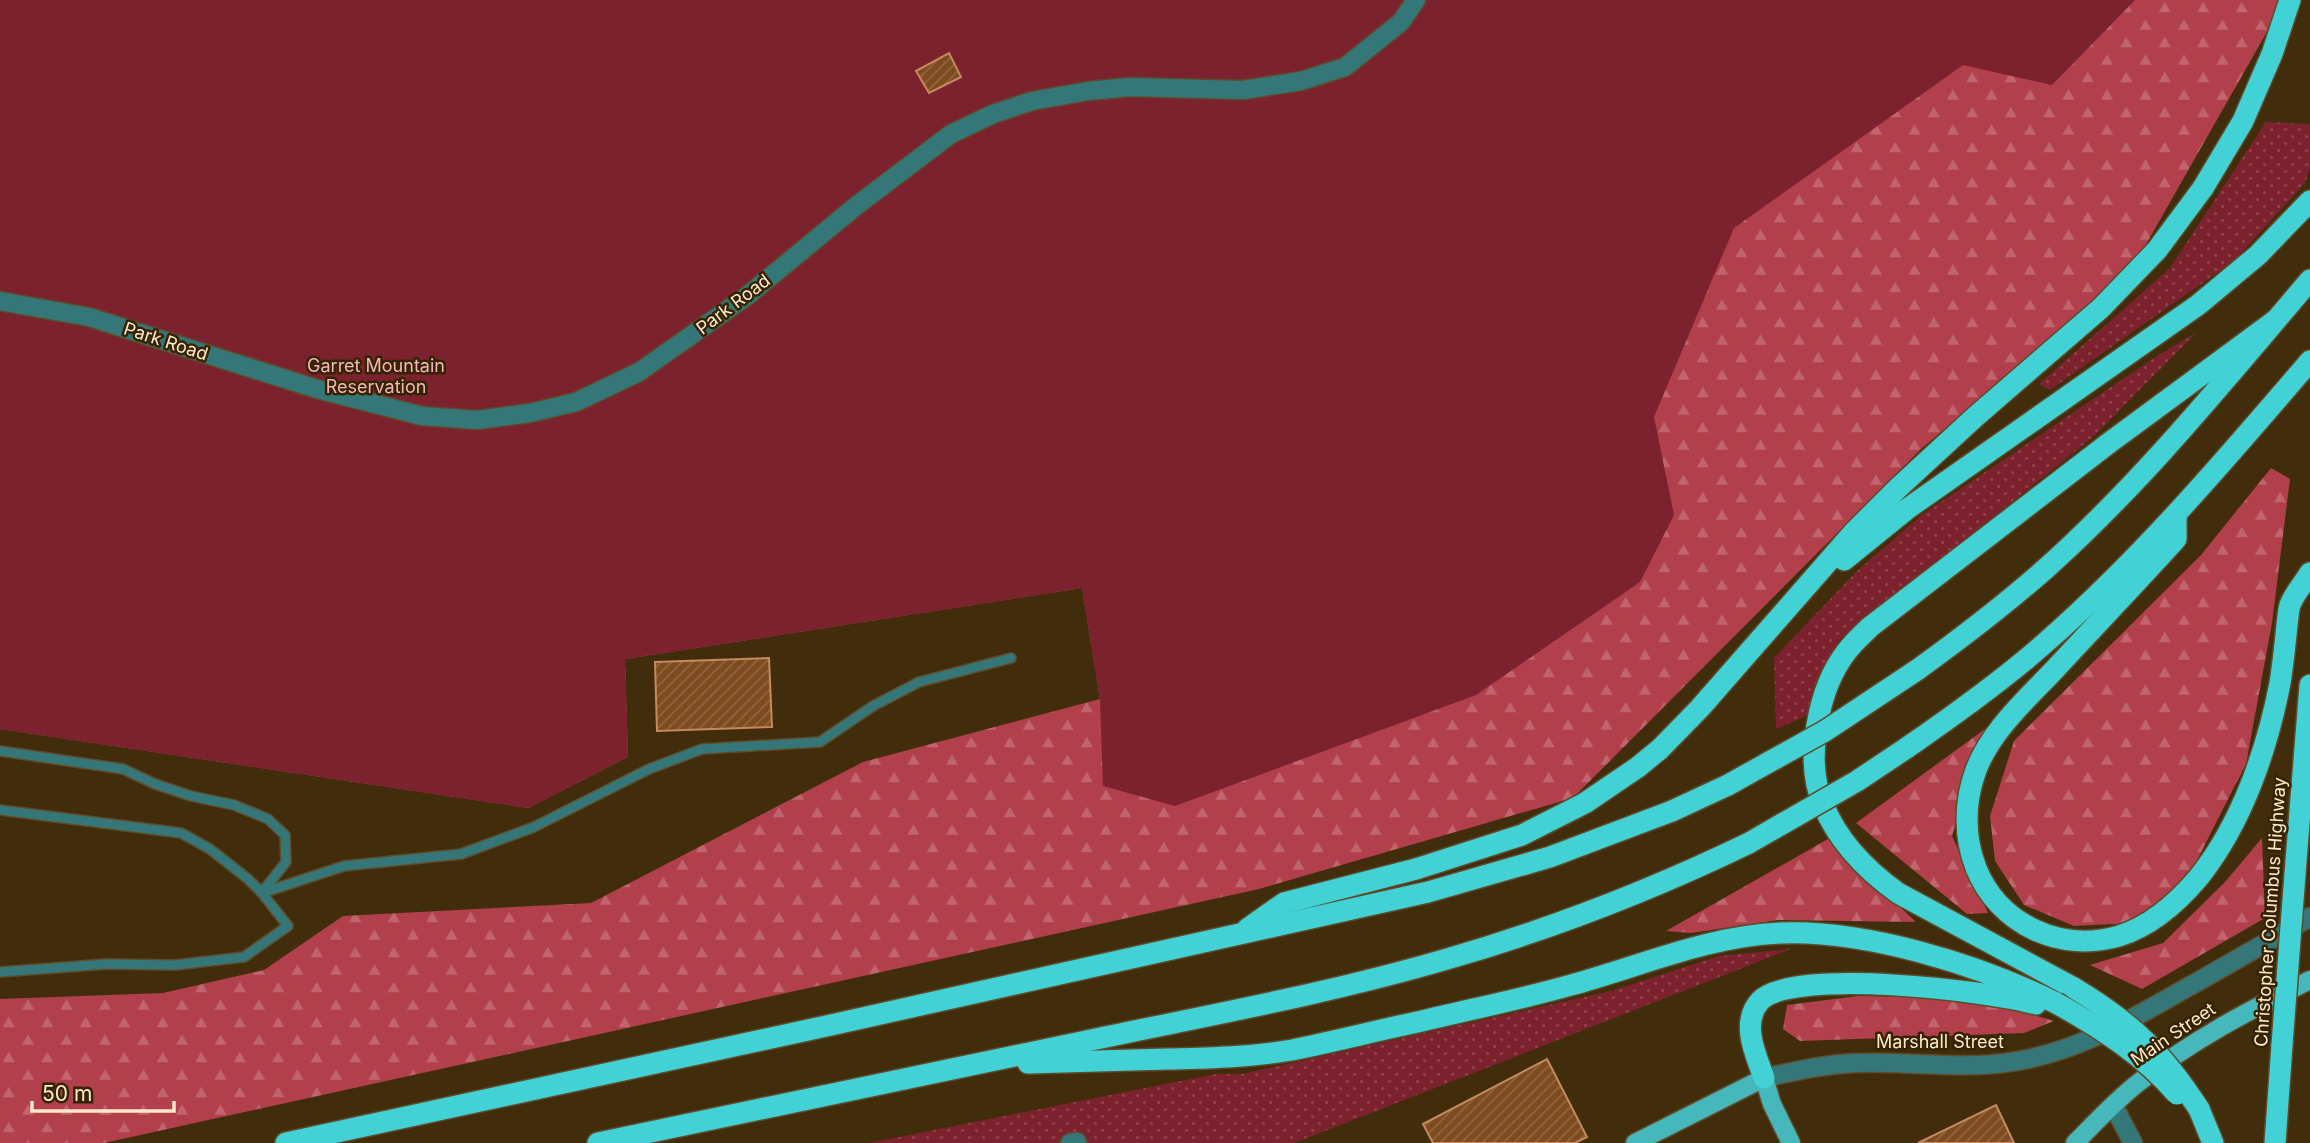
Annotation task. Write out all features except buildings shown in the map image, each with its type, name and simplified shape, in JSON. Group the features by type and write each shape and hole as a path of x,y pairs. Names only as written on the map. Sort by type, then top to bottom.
{"highway":[{"path":"1235,936 1284,903 1416,870 1492,847 1553,821 1585,803 1660,749 1700,708 1854,533 1898,488 2101,308 2157,250 2203,188 2243,121 2272,54 2290,0"},
{"path":"1755,644 1822,579 1907,509 2166,329 2219,289 2258,255 2310,201"},
{"path":"286,1143 1428,892 1538,861 1672,811 1728,785 1825,731 1917,670 2004,604 2080,536 2155,459 2310,280"},
{"path":"2211,1143 2167,1062 2147,1041 2108,1009 1908,899 1879,880 1839,834 1822,802 1816,781 1814,757 1820,712 1836,669 1846,652 1870,627 2109,443 2276,320"},
{"path":"598,1143 1321,992 1447,959 1570,919 1635,895 1749,843 1857,781 1905,749 1955,714 2043,644 2176,515 2310,361"},
{"path":"2176,515 2176,539 2011,717 1984,753 1977,768 1966,821 1972,858 1988,892 2000,908 2030,929 2048,936 2084,941 2121,935 2170,908 2199,877 2228,833 2263,747 2280,681 2290,605 2310,573"},
{"name":"Christopher Columbus Highway","path":"2275,1143 2310,685"},
{"path":"972,1065 1224,1057 1290,1050 1535,995 1693,947 1751,935 1783,933 1840,936 1921,954 2001,978 2110,1035 2154,1070 2196,1111"},
{"path":"1764,1078 1751,1037 1751,1022 1761,1001 1771,993 1785,989 1861,984 1926,986 2054,1006"}],"main road":[{"name":"Main Street","path":"2075,1143 2137,1084 2178,1053 2236,1017 2310,979"},
{"name":"Marshall Street","path":"1635,1143 1764,1078"},
{"path":"1764,1078 1772,1104 1791,1143"}],"street":[{"name":"Park Road","path":"0,301 89,317 317,389 422,416 477,420 530,413 576,402 639,372 747,296 856,206 951,134 993,114 1032,100 1088,91 1130,87 1243,90 1301,81 1345,67 1401,22 1416,0"},
{"name":"Marshall Street","path":"1764,1078 1835,1064 1990,1064 2029,1059 2060,1051 2091,1040 2137,1017 2310,917"},
{"path":"2113,1105 2133,1143"},
{"path":"1070,1143 1077,1142"}],"lane":[{"path":"262,893 344,866 461,854 534,827 649,769 702,749 820,742 873,706 919,682 1011,658"},
{"path":"0,751 123,769 155,784 191,796 234,805 268,819 285,835 286,862 262,893"},
{"path":"0,810 181,833 210,849 262,893 288,926 244,957 175,965 107,964 0,972"}],"green space":[{"name":"Garret Mountain Reservation","path":"0,0 2279,0 2276,16 2132,269 1921,449 1573,798 1259,889 104,1143 0,1143 0,999 163,993 264,970 343,916 591,903 863,762 1100,699 1082,588 625,659 628,757 528,808 0,729"},
{"name":"Garret Mountain Reservation","path":"0,0 2135,0 2052,85 1963,65 1734,228 1654,417 1674,515 1640,582 1476,695 1175,806 1103,786 1100,699 1082,588 625,659 628,757 528,808 0,729"},
{"path":"2266,122 2310,124 2310,167 2305,183 2234,261 2050,390 2039,384 2170,268"},
{"path":"2196,333 2092,438 1838,641 1815,712 1776,729 1774,658 1857,571 1923,514 2157,356"},
{"path":"2271,468 2290,479 2272,623 2246,764 2189,876 2133,923 2074,926 2024,905 1995,861 1990,816 2014,741 2201,555"},
{"path":"1985,729 1952,836 1988,913 1967,914 1856,823"},
{"path":"2262,838 2265,918 2142,989 2090,965 2163,943 2225,882"},
{"path":"1828,839 1916,922 1778,920 1691,933 1666,931"},
{"path":"1791,949 1294,1143 869,1143 1216,1074 1242,1074 1611,991 1719,956"},
{"path":"1858,996 1978,998 2054,1021 2024,1033 1800,1041 1783,1029 1787,1005"}]}
